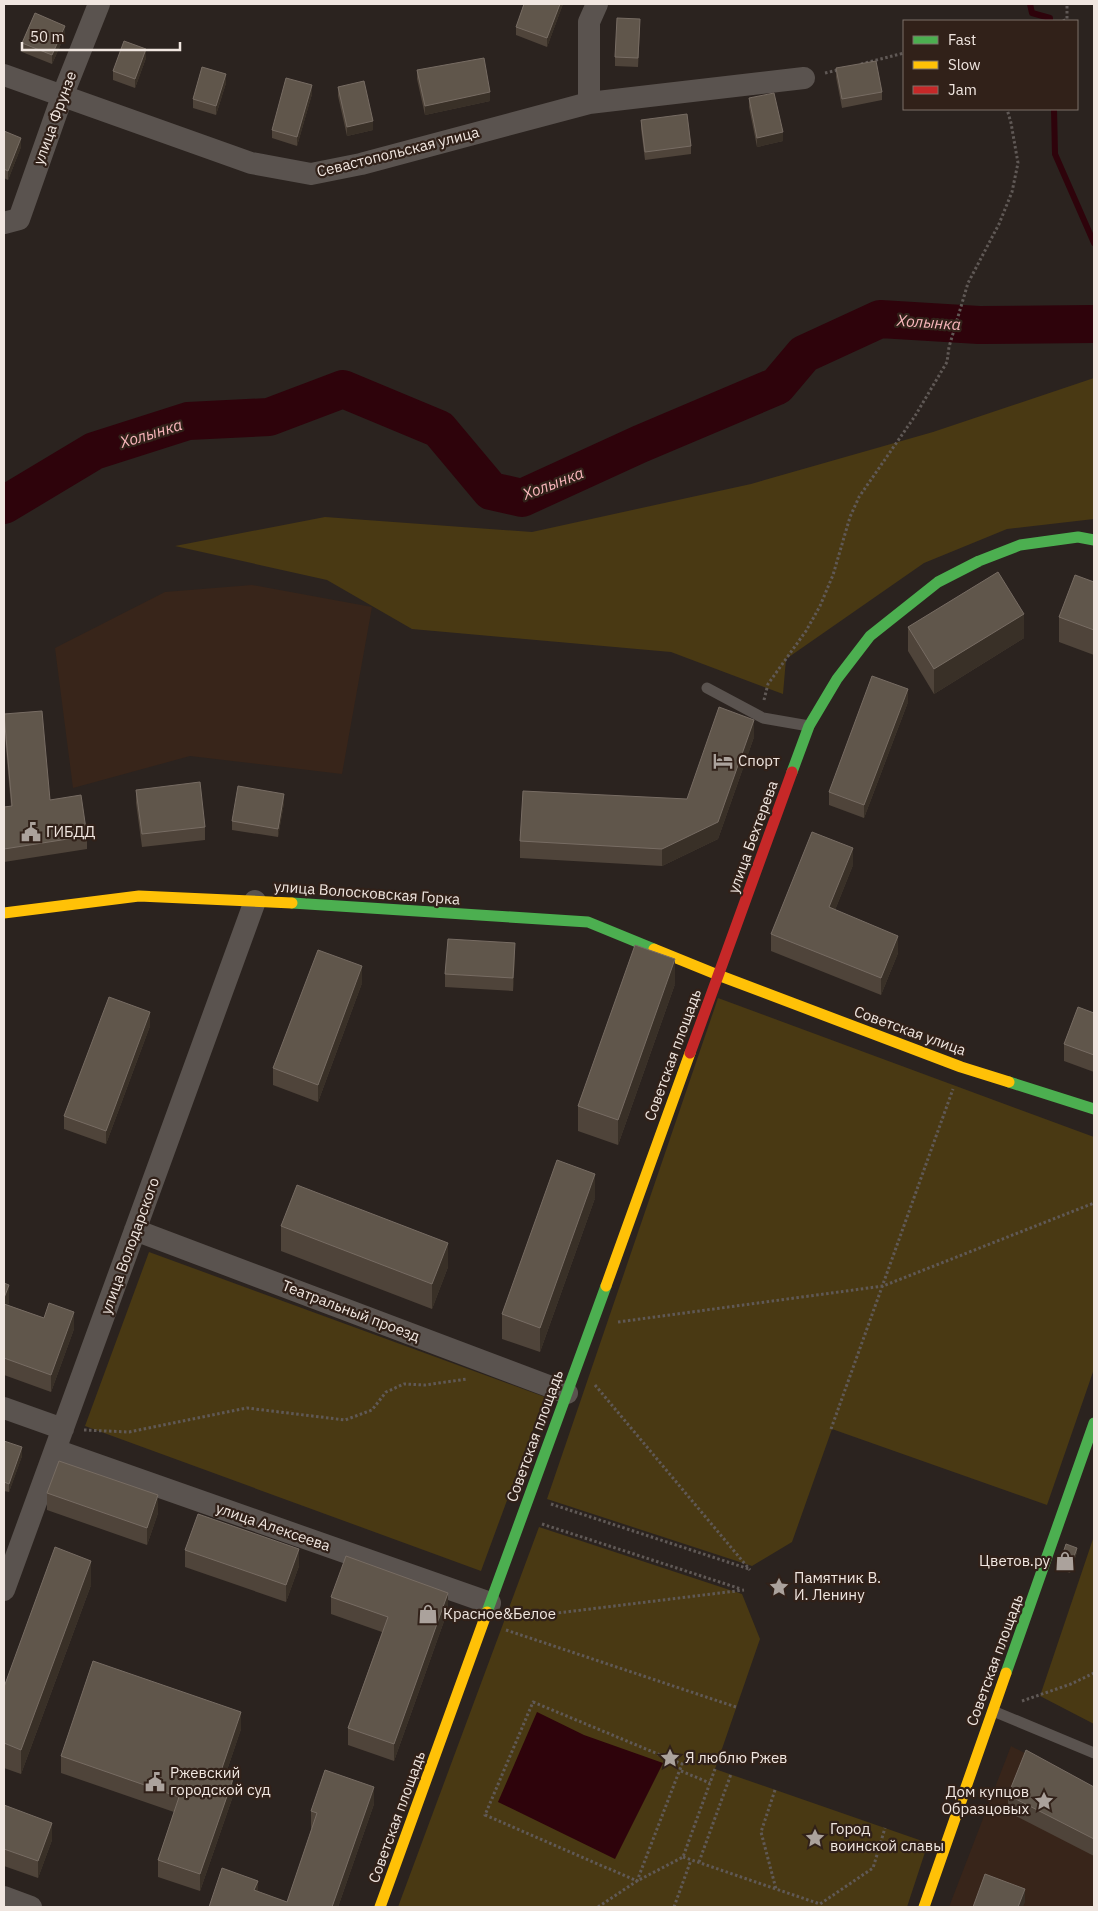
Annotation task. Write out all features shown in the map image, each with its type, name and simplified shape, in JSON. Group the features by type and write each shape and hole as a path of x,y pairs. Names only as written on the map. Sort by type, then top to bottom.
{"street":[{"name":"улица Фрунзе","path":"4,222 19,219 62,97 99,4"},
{"path":"589,103 589,22 597,4"},
{"name":"Севастопольская улица","path":"4,75 251,163 311,174 361,164 589,103 804,78"},
{"name":"улица Бехтерева","path":"718,975 809,726 837,679 870,636 938,582 979,561 1020,545 1078,537 1094,540"},
{"name":"улица Волосковская Горка","path":"4,913 139,896 255,901 588,922 718,975"},
{"name":"улица Володарского","path":"4,1590 255,901"},
{"name":"Советская улица","path":"718,975 961,1067 1094,1109"},
{"name":"Советская площадь","path":"380,1907 718,975"},
{"name":"Театральный проезд","path":"135,1230 567,1393"},
{"path":"4,1408 63,1429"},
{"name":"Советская площадь","path":"924,1907 1094,1423"},
{"name":"улица Алексеева","path":"55,1450 487,1613"},
{"path":"4,1897 31,1907"}],"lane":[{"path":"707,688 762,718 809,726"},
{"path":"993,1712 1094,1753"}],"path":[{"path":"1066,20 1068,19 1067,4"},
{"path":"860,64 903,53"},
{"path":"804,78 841,69"},
{"path":"762,718 763,703 768,684 806,631 834,575 850,517 859,497 915,416 947,362 949,347 968,283 999,224 1012,192 1018,163 1007,110"},
{"path":"831,1429 961,1067"},
{"path":"615,1322 883,1286 1094,1203"},
{"path":"530,1496 750,1570 578,1364"},
{"path":"63,1429 129,1432 247,1408 345,1420 372,1410 386,1392 404,1384 426,1385 463,1380 500,1368"},
{"path":"487,1613 744,1590 522,1518"},
{"path":"487,1613 736,1707"},
{"path":"993,1712 1071,1684 1094,1673"},
{"path":"533,1702 682,1764 637,1881 487,1817 486,1812 533,1702"},
{"path":"598,1907 637,1881 683,1857 715,1769"},
{"path":"680,1771 710,1783"},
{"path":"699,1862 731,1774"},
{"path":"775,1790 761,1832 776,1889"},
{"path":"683,1857 820,1904 872,1868 885,1828"},
{"path":"674,1907 691,1860"}],"shaded area":[{"path":"1094,378 1094,519 1007,529 924,563 786,659 783,694 671,652 412,629 327,580 175,546 325,517 532,532 751,484 933,432"},
{"path":"252,585 372,607 342,774 190,756 73,788 55,648 165,592"},
{"path":"718,998 1094,1137 1094,1369 1047,1505 832,1429 792,1542 752,1566 547,1499"},
{"path":"149,1252 545,1397 481,1571 85,1426"},
{"path":"539,1527 742,1594 760,1639 715,1769 928,1843 907,1907 398,1907"},
{"path":"1094,1536 1094,1724 1040,1696"},
{"path":"537,1712 584,1735 663,1763 615,1859 498,1802"},
{"path":"1011,1746 1094,1789 1094,1907 949,1907"}],"building":[{"path":"524,4 560,4 547,38 516,27"},
{"path":"35,13 65,26 52,55 22,43"},
{"path":"617,18 640,19 638,58 615,57"},
{"path":"124,41 146,49 135,79 113,71"},
{"path":"484,58 490,92 425,106 417,70"},
{"path":"876,61 882,92 842,99 836,68"},
{"path":"202,67 226,74 216,106 193,99"},
{"path":"286,78 312,85 297,137 272,130"},
{"path":"364,81 373,121 347,127 338,87"},
{"path":"774,93 783,132 757,138 749,98"},
{"path":"687,114 691,146 645,152 641,120"},
{"path":"4,131 21,138 8,171 4,169"},
{"path":"998,572 1024,614 934,669 908,627"},
{"path":"1075,575 1094,582 1094,630 1059,617"},
{"path":"872,676 908,689 864,805 829,792"},
{"path":"719,707 754,720 718,822 662,849 520,841 523,791 687,799"},
{"path":"42,711 50,800 81,795 87,836 4,849 4,807 12,806 4,714"},
{"path":"200,782 205,827 142,834 136,790"},
{"path":"238,786 284,794 278,829 232,821"},
{"path":"812,832 853,848 829,907 898,936 881,978 771,934"},
{"path":"448,939 515,943 513,978 445,974"},
{"path":"635,945 675,959 618,1120 578,1106"},
{"path":"318,950 362,966 318,1085 273,1068"},
{"path":"109,997 150,1012 106,1131 64,1116"},
{"path":"1078,1007 1094,1013 1094,1055 1064,1044"},
{"path":"557,1160 595,1174 540,1328 502,1314"},
{"path":"297,1185 448,1243 432,1284 281,1226"},
{"path":"4,1283 9,1285 4,1298"},
{"path":"49,1303 74,1312 51,1375 4,1358 4,1304 44,1318"},
{"path":"4,1441 22,1447 9,1484 4,1482"},
{"path":"59,1461 158,1495 147,1528 47,1493"},
{"path":"198,1514 299,1549 286,1585 185,1550"},
{"path":"1066,1544 1077,1548 1070,1568 1059,1565"},
{"path":"55,1547 91,1561 21,1750 4,1743 4,1687"},
{"path":"346,1556 448,1593 394,1744 348,1728 388,1617 331,1597"},
{"name":"Ржевский городской суд","path":"93,1661 241,1712 220,1774 233,1779 200,1874 158,1860 179,1797 61,1756"},
{"path":"1026,1750 1094,1787 1094,1839 1008,1795"},
{"path":"325,1770 374,1787 332,1907 209,1907 222,1868 258,1881 254,1890 287,1902 317,1813 311,1811"},
{"path":"4,1805 52,1823 38,1861 4,1849"},
{"path":"985,1874 1025,1889 1018,1907 973,1907"}],"waterway":[{"path":"1030,4 1032,13 1050,18 1050,20"},
{"path":"1054,110 1055,154 1094,243"},
{"name":"Холынка","path":"4,505 94,451 188,421 269,417 343,389 439,429 491,491 522,498 640,444 777,386 804,354 880,319 979,325 1094,324"}],"traffic: fast":[{"path":"792,772 809,726 837,679 870,636 938,582 979,561 1020,545 1078,537 1094,540"},
{"path":"292,903 588,922 654,949"},
{"path":"1009,1082 1094,1109"},
{"path":"487,1612 606,1286"},
{"path":"1006,1673 1094,1423"}],"traffic: slow":[{"path":"4,913 139,896 292,903"},
{"path":"654,949 961,1067 1009,1082"},
{"path":"606,1286 690,1053"},
{"path":"380,1907 487,1612"},
{"path":"924,1907 1006,1673"}],"traffic: jam":[{"path":"690,1053 792,772"}],"place":[{"name":"Спорт","path":"723,761"},
{"name":"ГИБДД","path":"31,832"},
{"name":"Цветов.ру","path":"1065,1561"},
{"name":"Памятник В. И. Ленину","path":"779,1587"},
{"name":"Красное&Белое","path":"428,1614"},
{"name":"Я люблю Ржев","path":"670,1758"},
{"name":"Ржевский городской суд","path":"155,1782"},
{"name":"Дом купцов Образцовых","path":"1044,1801"},
{"name":"Город воинской славы","path":"815,1838"}]}
